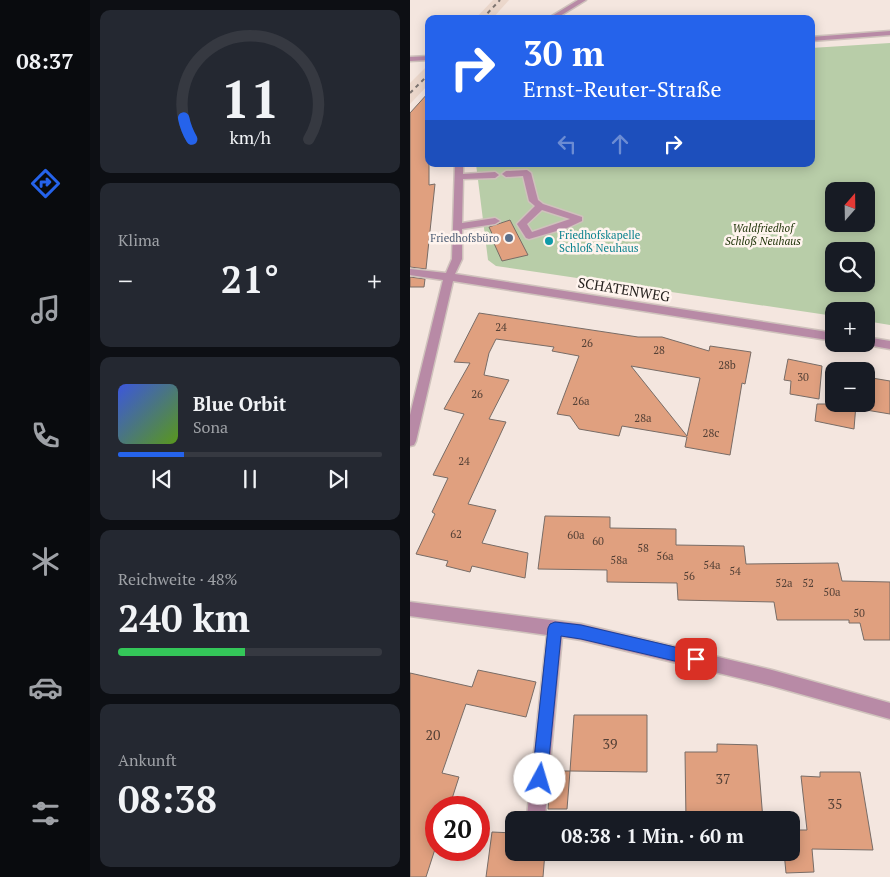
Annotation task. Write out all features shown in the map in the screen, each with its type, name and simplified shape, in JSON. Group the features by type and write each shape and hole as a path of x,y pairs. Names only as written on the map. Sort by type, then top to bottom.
{"street":[{"path":"557,15 583,0"},
{"path":"815,39 890,34"},
{"path":"410,59 425,58"},
{"path":"410,441 449,277 457,259 459,167"},
{"path":"506,174 527,173 530,193 534,201 540,206 580,219 564,226 529,236 522,224 540,206"},
{"path":"460,177 495,175"},
{"path":"458,228 495,221"},
{"name":"SCHATENWEG","path":"410,272 825,336"},
{"path":"875,343 890,345"},
{"path":"410,609 581,632 762,676 890,710"},
{"path":"537,811 555,628"}],"shaded area":[{"path":"493,0 509,0 496,15 479,15"},
{"path":"425,68 425,88 410,104 410,83"}],"green space":[{"name":"Waldfriedhof Schloß Neuhaus","path":"890,43 890,325 875,322 875,302 825,302 825,315 496,266 488,260 476,167 815,167 815,48"}],"building":[{"path":"425,96 425,167 429,167 429,185 435,184 426,269 410,267 410,113"},
{"path":"510,220 528,255 502,261 489,227"},
{"path":"410,277 425,279 424,287 410,287"},
{"path":"479,313 638,337 662,337 709,351 710,346 751,352 745,384 742,383 730,455 685,447 687,437 622,426 619,436 579,429 570,416 557,414 579,356 552,351 554,347 496,339 489,353 484,375 509,380 489,419 506,422 468,504 496,510 482,543 528,553 525,578 472,566 470,572 446,566 448,561 416,554 435,514 432,512 448,478 433,475 464,414 444,409 470,363 454,362","holes":["631,366 700,378 687,436"]},
{"path":"788,359 822,366 819,399 790,394 791,381 784,380"},
{"path":"875,378 890,381 890,414 875,412"},
{"path":"817,404 825,404 825,412 855,412 854,429 815,421"},
{"path":"545,516 610,517 610,528 676,529 676,545 744,546 746,564 838,563 842,581 890,582 890,640 864,640 860,623 849,623 849,620 777,620 774,602 678,600 677,583 607,582 607,570 538,569"},
{"path":"478,670 536,682 526,717 466,704 442,773 459,777 453,796 425,796 425,861 431,861 426,877 410,877 410,673 472,687"},
{"path":"574,715 647,715 647,772 570,771"},
{"path":"717,744 757,745 762,811 686,811 685,752 717,752"},
{"path":"551,771 570,771 567,809 548,809"},
{"path":"820,772 860,772 873,850 812,849 814,872 786,873 785,861 800,861 800,830 807,830 801,776 820,777"},
{"path":"492,832 505,833 505,861 544,861 543,877 486,877 488,861 490,861"}],"railway":[{"path":"486,15 500,0"},
{"path":"410,93 425,78"}],"place":[{"name":"Friedhofsbüro","path":"509,238"},
{"name":"Friedhofskapelle Schloß Neuhaus","path":"549,241"}],"route":[{"path":"540,779 555,628 581,632 696,659"}]}
